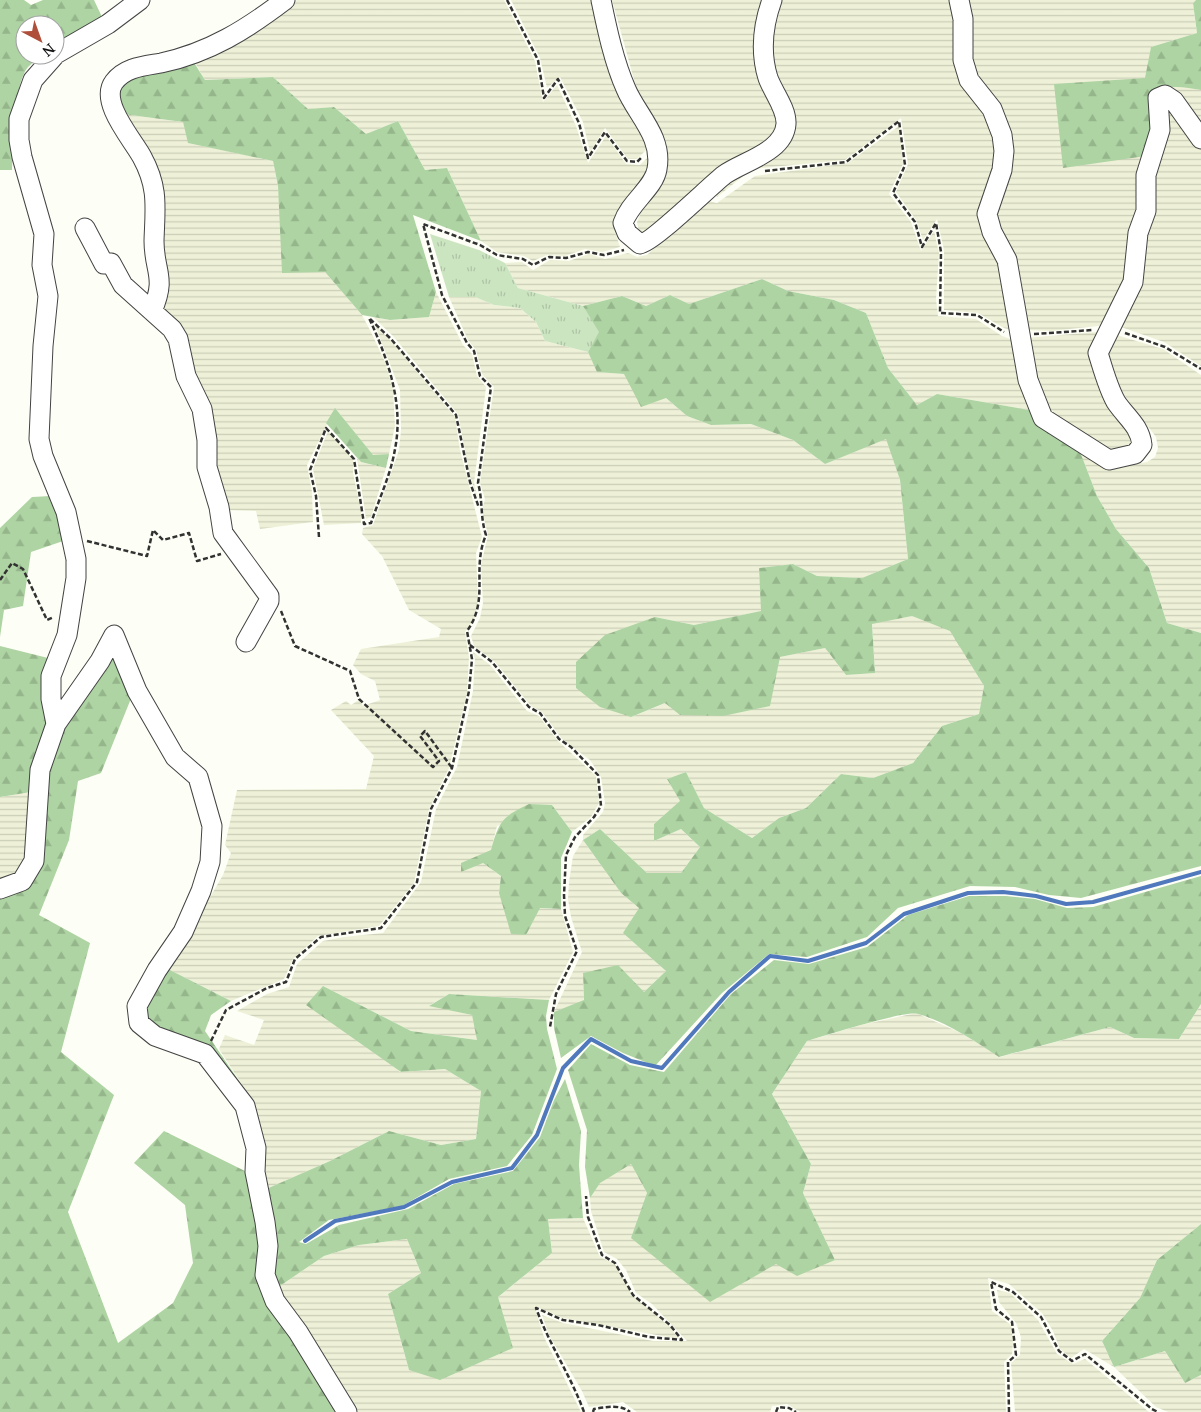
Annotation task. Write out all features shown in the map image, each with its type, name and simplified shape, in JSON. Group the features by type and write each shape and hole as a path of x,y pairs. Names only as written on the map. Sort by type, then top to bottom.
{"street":[{"path":"56,724 51,699 51,676 67,635 76,578 76,559 66,512 42,456 39,439 43,336 48,296 42,265 44,234 22,157 19,140 19,119 33,80 56,54 94,33 129,10 140,0"},
{"path":"152,311 159,295 160,282 154,242 157,220 155,192 153,181 141,156 114,112 110,95 113,83 126,71 184,57 215,47 257,21 285,0"},
{"path":"602,0 625,88 656,143 657,170 652,181 629,208 623,223 633,240 640,244 644,244 654,237 723,176 776,144 783,135 786,122 768,78 764,46 766,19 772,0"},
{"path":"959,0 963,19 963,60 969,80 992,109 1002,135 1004,151 1002,170 988,214 992,232 1007,260 1028,380 1044,418 1109,460 1135,454 1142,445 1141,436 1133,421 1116,401 1098,353 1133,282 1138,233 1146,211 1146,175 1160,130 1158,98 1165,95 1174,101 1201,139"},
{"path":"85,228 104,264 111,263 123,285 172,329 178,339 186,376 202,408 207,440 207,467 219,507 223,533 269,596 269,601 246,642"},
{"path":"0,889 22,881 29,873 34,861 40,770 56,724 100,661 114,635 137,691 175,757 198,777 212,826 210,862 202,891 183,932 137,1006 139,1023 155,1036 205,1054 245,1106 256,1148 255,1172 268,1246 265,1275 275,1301 298,1332 347,1412"}],"path":[{"path":"507,0 538,60 544,98 558,79 579,123 588,158 605,132 628,161 637,162 656,143"},
{"path":"762,172 846,162 899,120 906,165 893,193 915,222 922,247 936,223 941,252 940,312 977,315 1004,332 1020,336"},
{"path":"480,510 482,498 478,476 491,387 480,376 474,351 466,343 442,295 423,224 480,244 497,255 523,258 533,266 549,256 566,258 588,252 604,255 624,250 633,240"},
{"path":"205,1054 226,1010 267,988 286,982 295,959 321,937 381,928 417,882 432,809 452,768 469,691 472,659 467,631 476,619 480,598 480,550 486,535 468,474 456,415 391,339 370,318 395,390 398,420 395,451 371,523 364,524 354,459 326,428 310,470 316,496 319,537"},
{"path":"71,536 147,556 154,530 163,540 190,533 197,561 235,550"},
{"path":"0,580 12,563 23,569 47,620 72,610"},
{"path":"269,596 275,594 295,646 350,671 359,699 433,767 439,761 420,736 426,731 452,768"},
{"path":"470,645 492,662 529,707 540,713 559,738 571,747 598,775 601,806 594,817 575,837 566,855 565,916 577,951 556,994 550,1027"},
{"path":"584,1412 577,1393 546,1335 536,1308 563,1320 598,1325 649,1338 682,1340 670,1325 634,1295 615,1263 602,1255 588,1217 586,1196"},
{"path":"1009,1412 1008,1362 1016,1355 1016,1339 1012,1322 996,1309 991,1282 1013,1292 1041,1317 1059,1351 1072,1361 1085,1354 1158,1412"},
{"path":"610,1406 612,1412"},
{"path":"593,1412 594,1409 610,1406 626,1408 630,1412"},
{"path":"776,1412 778,1407 789,1408 796,1412"}],"green space":[{"path":"0,0 24,0 31,5 43,0 94,0 102,17 65,41 65,15 15,15 15,65 30,65 23,76 19,87 12,170 0,170"},
{"path":"297,0 504,0 535,61 543,102 557,85 576,126 588,163 606,136 626,164 640,165 649,156 649,169 643,180 619,207 615,218 615,232 620,247 602,252 585,249 565,256 547,255 533,261 524,256 497,252 481,241 447,168 425,170 398,121 366,134 334,107 308,109 273,77 205,80 194,61 283,11"},
{"path":"511,0 594,0 650,146 637,159 628,159 605,128 590,152 583,122 560,77 547,88 540,58"},
{"path":"612,0 763,0 753,37 756,64 781,125 776,139 640,237 637,222 642,210 653,197 662,181 667,166 666,150 654,117 638,94"},
{"path":"781,0 954,0 978,98 1001,145 985,203 1007,279 1016,332 1004,328 978,313 944,310 944,250 937,219 923,240 916,220 896,192 908,164 901,118 845,160 752,169 717,197 715,192 791,137 769,60 777,7"},
{"path":"963,0 1196,0 1193,3 1197,33 1151,47 1146,78 1146,156 1140,209 1126,285 1107,325 1051,331 1025,330 993,217 1005,172 972,77"},
{"path":"1196,0 1201,0 1201,90 1173,87 1161,89 1148,96 1154,133 1146,156 1063,168 1054,84 1145,78 1151,47 1197,33 1193,3"},
{"path":"193,61 205,80 273,77 308,109 334,107 366,134 398,121 425,170 447,168 481,241 413,215 436,292 429,317 390,320 362,315 325,272 282,273 278,186 273,161 188,143 183,122 123,114 118,94 129,77"},
{"path":"1180,86 1201,90 1201,130 1159,89"},
{"path":"1163,99 1201,145 1201,366 1164,342 1118,326"},
{"path":"123,114 183,122 189,143 273,161 278,186 281,226 325,272 362,315 385,362 393,390 395,426 389,454 373,456 335,408 307,465 312,492 313,522 260,529 256,511 225,510 159,308 164,257 163,198"},
{"path":"899,126 903,164 889,194 911,222 921,251 934,231 939,253 936,299 938,316 976,319 1002,336 1016,341 1029,410 937,394 917,405 888,368 866,313 834,300 788,291 762,279 689,304 670,295 646,306 622,296 583,306 518,288 505,263 522,262 533,270 550,260 569,261 589,254 605,259 628,253 637,257 647,255 704,200 717,203 755,176 848,163"},
{"path":"430,234 479,250 505,263 518,288 583,306 600,332 588,352 545,341 536,322 520,308 494,305 475,297 449,297"},
{"path":"762,279 788,291 834,300 866,313 888,368 917,405 937,394 1029,410 1079,449 1097,496 1116,529 1149,568 1167,623 1201,633 1201,866 1081,898 1049,895 1015,887 970,886 898,908 867,937 807,957 769,954 722,993 655,1066 623,1053 591,1036 561,1058 554,1028 554,1012 584,1000 583,973 618,965 644,992 666,971 623,933 639,908 621,893 583,840 600,829 647,873 681,873 700,847 681,829 654,841 654,824 680,801 667,779 686,772 704,808 752,838 779,818 806,808 841,774 873,778 913,763 942,726 979,714 984,686 950,631 912,616 872,624 875,673 846,675 825,648 780,657 770,706 723,716 680,715 665,703 631,717 600,707 576,688 576,662 605,635 655,617 694,625 761,611 759,568 793,564 817,576 862,578 908,559 900,480 886,439 825,464 793,440 751,424 711,425 687,416 666,398 641,407 624,374 597,372 588,352 599,332 583,306 622,296 646,306 670,295 689,304"},
{"path":"436,292 463,345 472,354 477,376 486,387 474,483 478,499 470,477 458,414 393,336 373,317 390,320 429,317"},
{"path":"449,297 475,297 494,305 520,308 536,322 545,341 588,352 598,372 624,374 666,398 687,416 711,425 751,424 793,440 825,464 886,438 900,480 908,559 862,578 817,576 793,564 759,569 762,611 694,625 655,617 631,717 780,657 825,648 846,675 875,673 872,623 912,616 950,630 984,686 979,714 942,726 913,763 873,778 841,774 806,808 779,818 752,838 704,808 686,772 667,779 681,801 654,824 654,841 681,829 700,847 681,873 647,873 600,829 583,840 583,835 603,812 605,803 601,777 590,760 562,739 542,712 531,706 495,662 474,646 471,636 480,618 483,603 481,565 488,535 482,510 485,499 480,483 494,387 482,374 476,350 468,340"},
{"path":"375,325 391,341 455,417 460,450 482,537 476,553 478,600 475,618 465,632 469,657 467,693 449,768 429,809 414,883 379,926 318,936 293,959 284,979 231,1001 168,969 223,875 231,853 225,845 237,790 366,789 374,756 331,710 346,701 351,705 359,700 363,706 380,700 375,681 361,674 353,665 361,649 439,637 441,629 409,610 382,556 362,534 363,528 373,525 399,450 401,430 400,390"},
{"path":"1096,332 1104,333 1093,350 1133,433 1132,446 1107,453 1047,413 1026,338"},
{"path":"1113,334 1163,349 1201,375 1201,633 1167,623 1149,568 1116,529 1097,496 1079,449 1114,468 1147,462 1155,457 1158,448 1156,437 1150,429 1119,397 1104,357"},
{"path":"335,408 373,455 389,454 386,468 361,462 326,423"},
{"path":"328,431 353,459 353,473 361,511 361,523 324,525 313,469"},
{"path":"357,458 361,462 386,468 371,517 366,519"},
{"path":"52,496 66,540 31,552 23,606 4,610 0,637 0,528 32,497"},
{"path":"0,646 48,658 41,684 43,708 50,728 31,792 0,797"},
{"path":"114,649 132,696 101,773 78,781 69,840 39,915 90,943 61,1052 114,1095 68,1212 118,1343 173,1303 193,1263 185,1205 134,1163 164,1131 247,1172 262,1225 259,1278 342,1412 0,1412 0,898 2,892 20,886 44,778 67,722"},
{"path":"473,652 490,665 527,711 539,716 558,741 596,776 599,803 591,817 572,832 552,805 497,826 491,850 483,863 501,876 499,893 526,935 539,908 561,909 573,952 549,1000 449,994 430,1005 472,1015 478,1040 411,1031 323,986 400,1072 445,1069 481,1091 476,1139 441,1145 389,1131 330,1161 264,1190 252,1100 219,1049 225,1035 254,1045 264,1020 237,1011 267,994 289,987 297,964 323,941 383,933 421,882 436,809 457,767 473,691 475,660"},
{"path":"31,792 30,848 14,878 0,882 0,797"},
{"path":"529,804 552,805 572,832 561,858 561,909 540,908 526,935 511,934 499,893 501,876 483,863 461,872 461,863 491,850 499,826 503,821"},
{"path":"583,840 621,893 639,908 624,933 666,971 644,992 583,973 584,1001 554,1012 582,952 571,917 568,899 573,856"},
{"path":"1201,876 1201,1004 1179,1039 1134,1038 1110,1027 999,1057 950,1027 929,1017 910,1014 882,1019 807,1041 772,1094 811,1164 803,1193 835,1260 797,1276 776,1264 710,1302 631,1238 647,1193 631,1164 600,1183 590,1198 585,1167 587,1130 568,1070 591,1044 630,1065 664,1072 731,994 774,960 809,964 867,947 908,915 969,896 1005,896 1035,899 1067,908 1093,907"},
{"path":"168,969 231,1001 211,1015 205,1031 252,1100 228,1076 143,1021 143,1005"},
{"path":"323,986 411,1031 477,1040 472,1015 429,1006 449,994 549,1000 546,1016 547,1029 557,1069 532,1135 507,1166 449,1179 402,1206 329,1220 299,1242 306,1244 339,1225 408,1209 454,1184 513,1171 540,1137 554,1100 565,1079 581,1131 579,1165 583,1218 548,1219 552,1253 498,1297 513,1348 440,1380 409,1370 388,1294 421,1273 407,1239 359,1245 324,1256 274,1290 264,1190 330,1161 389,1131 441,1145 476,1139 481,1091 445,1069 401,1072 306,1005"},
{"path":"1201,1004 1201,1224 1157,1260 1140,1298 1102,1341 1114,1367 1084,1349 1071,1358 1060,1349 1053,1331 1042,1313 1009,1284 988,1278 992,1311 1011,1325 1012,1354 1004,1362 1006,1412 800,1412 787,1404 772,1406 770,1412 637,1412 623,1402 589,1407 582,1391 549,1335 542,1315 563,1323 653,1341 687,1341 652,1304 636,1293 626,1270 617,1259 604,1252 591,1211 590,1198 599,1183 611,1174 631,1164 647,1193 776,1264 835,1260 803,1193 811,1164 772,1094 807,1041 861,1025 916,1013 961,1033 1000,1057 1110,1027 1134,1038 1179,1039"},
{"path":"583,1218 600,1257 615,1264 632,1295 670,1327 679,1339 562,1318 534,1306 544,1337 581,1412 349,1412 274,1290 324,1256 359,1245 407,1239 421,1273 388,1294 409,1370 552,1253 548,1219"},
{"path":"1201,1224 1201,1375 1185,1383 1165,1351 1114,1367 1102,1341 1140,1298 1157,1260"},
{"path":"997,1290 1010,1293 1038,1320 1057,1354 1073,1364 1085,1359 1149,1412 1015,1412 1011,1363 1020,1355 1021,1337 1016,1323 999,1302"},
{"path":"1165,1351 1185,1383 1201,1375 1201,1412 1168,1412 1156,1407 1114,1367"}],"waterway":[{"path":"305,1241 335,1221 404,1207 452,1182 512,1168 537,1135 563,1068 591,1039 631,1061 662,1068 729,992 770,956 808,961 866,943 904,914 968,893 1003,892 1036,896 1066,904 1093,902 1201,872"}]}
